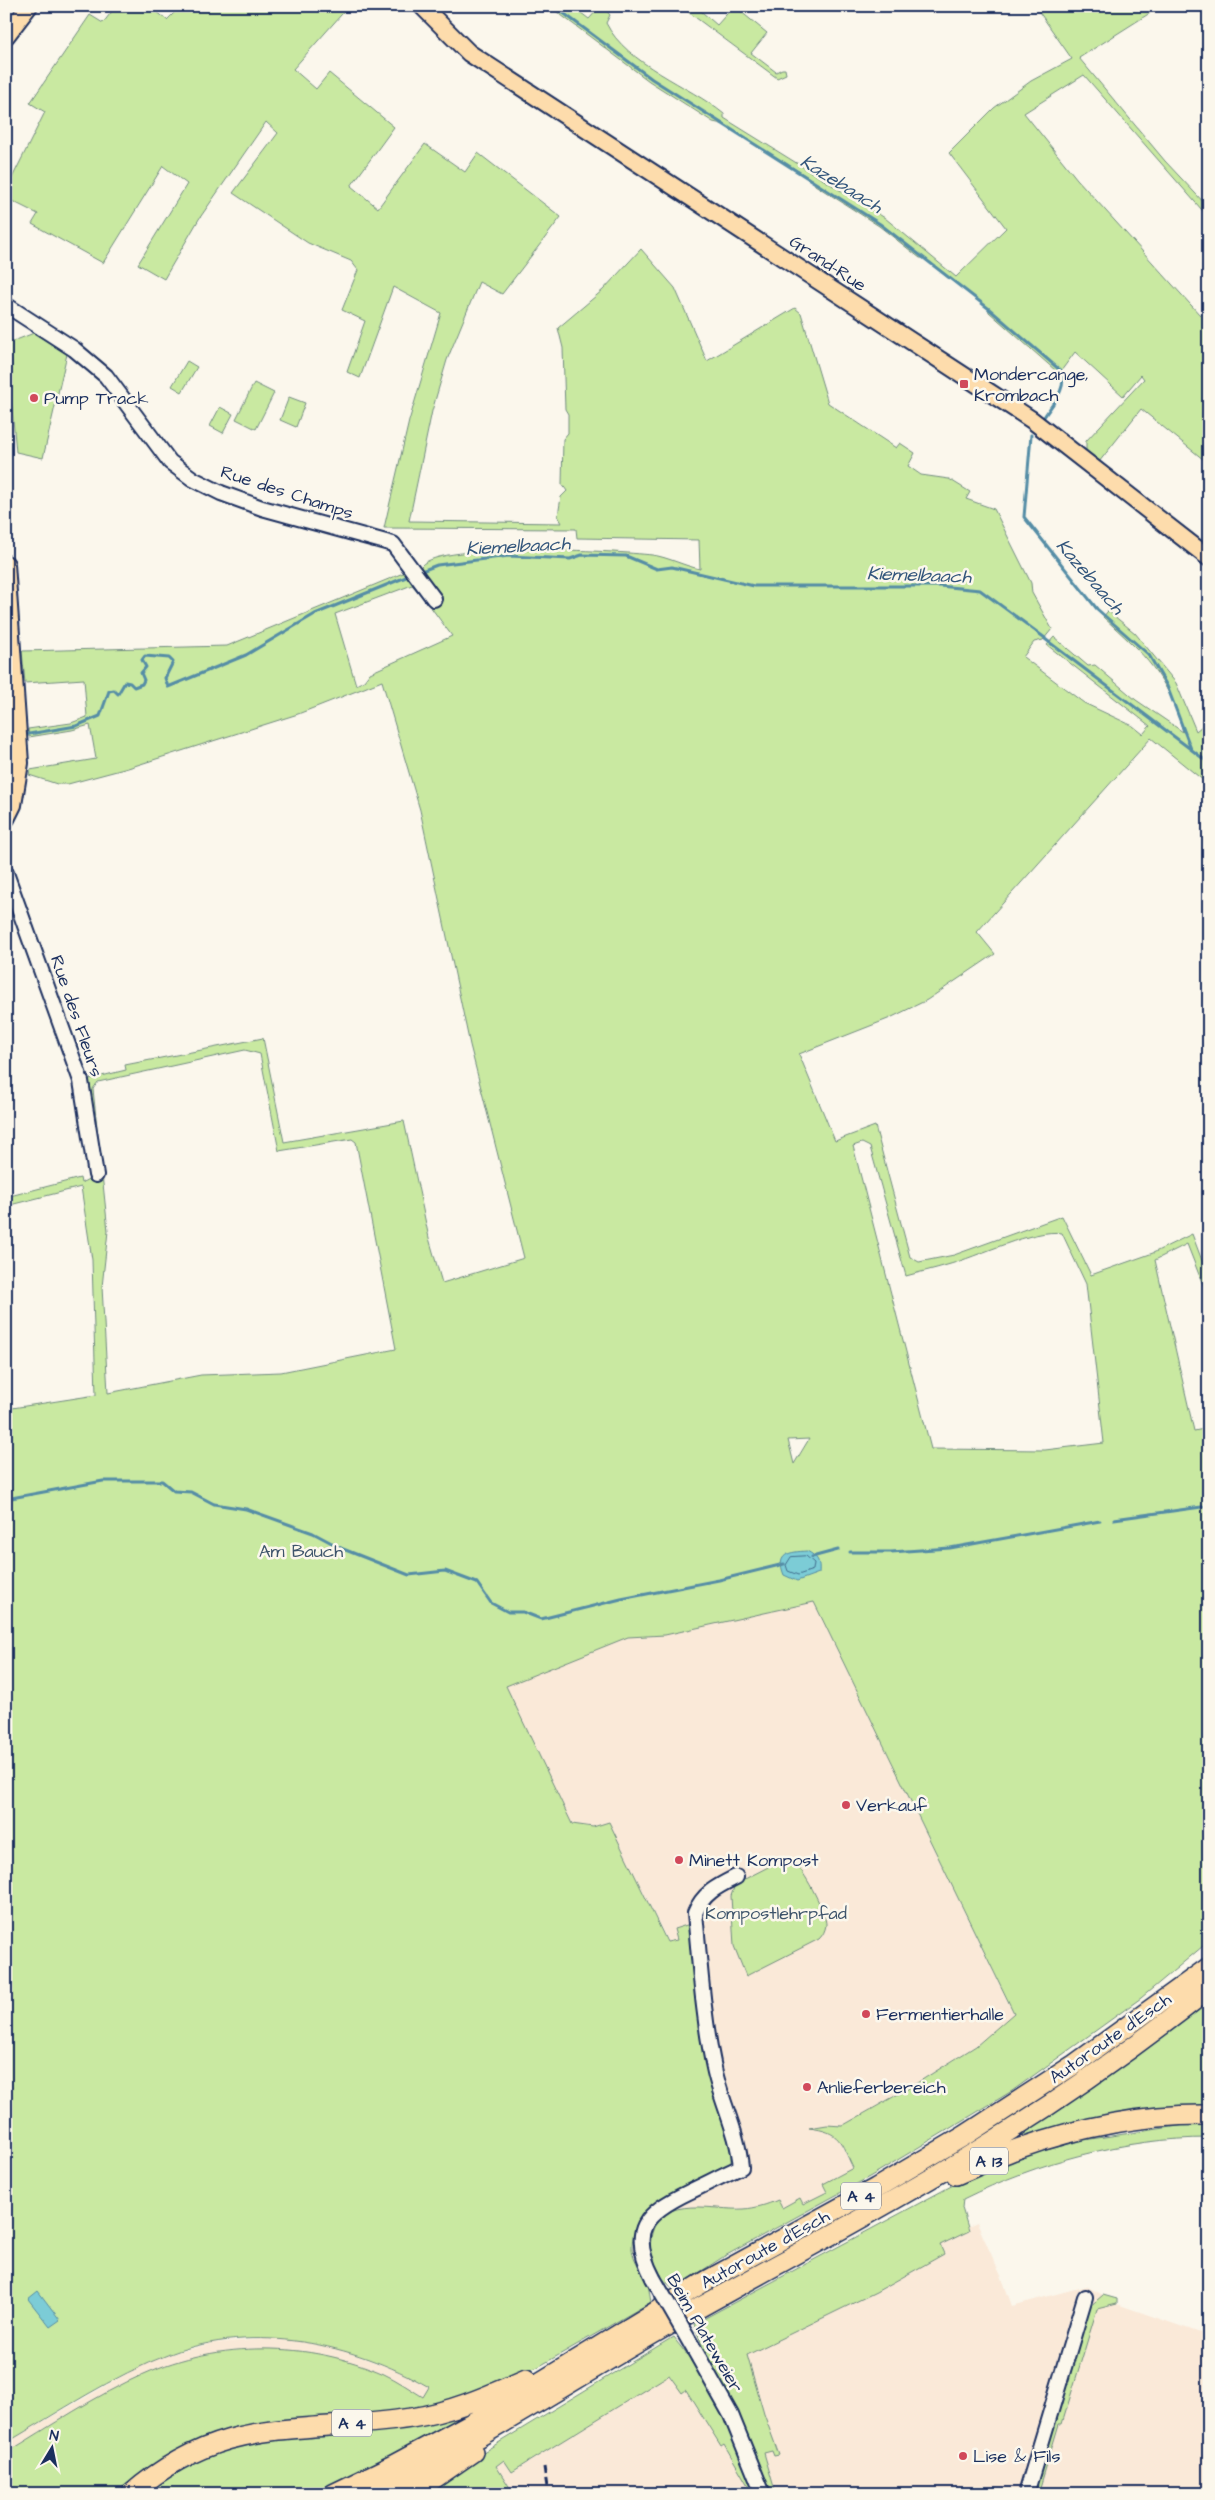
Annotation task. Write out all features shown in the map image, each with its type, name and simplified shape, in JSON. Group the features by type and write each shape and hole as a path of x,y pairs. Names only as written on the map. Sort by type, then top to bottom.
{"highway":[{"name":"A 4","path":"1136,2020 1209,1955"},
{"name":"Autoroute d'Esch","path":"372,2494 497,2428 585,2364 706,2281 876,2188 964,2136 1075,2064 1209,1967"},
{"name":"Autoroute d'Esch","path":"333,2494 393,2465 585,2364 688,2314 886,2204 1028,2119 1136,2044 1209,1989"},
{"name":"A 13","path":"786,2261 837,2239 954,2176 1018,2148 1089,2129 1140,2120 1209,2115"},
{"name":"A 4","path":"131,2494 170,2463 209,2444 228,2438 271,2430 412,2418 448,2410 585,2364"},
{"name":"A 4","path":"412,2494 478,2449 536,2414 585,2364"}],"main road":[{"path":"6,36 29,6"},
{"name":"Grand-Rue","path":"422,6 441,27 469,52 1032,420 1209,558"},
{"path":"6,564 20,763 13,805 6,819"}],"street":[{"name":"Rue des Champs","path":"6,305 74,349 106,376 170,462 193,479 221,493 262,508 394,544 434,598"},
{"path":"6,314 21,314"},
{"name":"Rue des Fleurs","path":"6,873 82,1082 96,1175"},
{"name":"Beim Plateweier","path":"736,1877 708,1892 699,1903 695,1913 705,2013 714,2069 739,2147 741,2167 655,2210 644,2227 641,2247 653,2278 731,2416 763,2494"},
{"path":"1026,2494 1085,2297"}],"shaded area":[{"name":"Minett Kompost","path":"814,1602 1014,2014 976,2046 909,2088 842,2126 827,2125 811,2128 828,2131 839,2139 853,2169 823,2184 827,2192 803,2204 800,2199 782,2208 777,2200 762,2207 742,2209 684,2207 655,2270 657,2269 660,2274 646,2282 632,2250 637,2228 643,2214 657,2200 722,2170 677,1940 668,1942 609,1823 593,1827 572,1824 505,1686 628,1637 665,1635"},
{"path":"977,2223 1002,2278 1012,2306 1086,2286 1103,2295 1117,2299 1117,2304 1209,2336 1209,2494 776,2494 764,2453 772,2451 779,2455 746,2355 876,2292 944,2254 940,2245 969,2231 968,2227"},
{"path":"266,2339 299,2341 339,2349 396,2370 429,2387 423,2397 385,2374 330,2356 299,2351 233,2350 204,2355 92,2401 6,2453 6,2443 142,2365 171,2354 213,2343"},
{"path":"669,2374 682,2392 686,2390 721,2446 724,2444 753,2494 514,2494 496,2466 504,2460 513,2472"}],"green space":[{"name":"Am Bauch","path":"116,6 150,6 167,20 181,6 349,6 293,69 316,89 329,73 394,127 351,186 378,208 425,144 465,172 478,153 561,217 502,294 479,282 447,360 432,411 409,521 562,523 558,516 561,497 567,491 562,484 563,439 568,433 568,414 565,409 563,348 558,328 603,290 641,249 675,288 707,361 795,308 801,313 828,403 896,448 900,443 915,453 908,466 921,475 949,479 970,492 966,499 994,509 1031,583 1032,593 1052,629 1043,640 1034,642 1023,657 1084,703 1133,726 1143,734 1150,726 1047,645 1054,637 1088,666 1095,665 1136,700 1183,732 1170,696 1162,681 1143,655 1103,617 1108,611 1135,633 1176,683 1196,731 1209,720 1209,785 1151,738 977,932 995,954 927,1000 888,1019 799,1054 835,1141 875,1126 910,1257 919,1262 954,1255 1062,1216 1091,1275 1153,1253 1192,1234 1209,1279 1209,1300 1187,1244 1155,1260 1194,1431 1209,1428 1209,1941 1141,1998 1012,2091 871,2176 723,2257 674,2289 662,2278 658,2269 655,2270 651,2252 652,2233 658,2221 667,2213 691,2207 748,2209 778,2200 782,2208 800,2198 803,2204 827,2192 823,2184 853,2168 842,2145 834,2135 809,2128 827,2125 842,2126 909,2088 976,2046 1014,2013 814,1602 665,1635 628,1637 506,1686 572,1824 593,1827 609,1822 667,1942 677,1940 674,1929 690,1924 731,2138 731,2163 668,2195 654,2204 642,2216 635,2231 632,2249 634,2258 648,2284 651,2302 538,2367 445,2402 411,2410 227,2431 169,2455 121,2494 6,2494 6,2453 126,2382 173,2363 203,2355 233,2350 264,2349 325,2355 355,2363 389,2376 423,2397 429,2387 368,2359 336,2349 302,2342 236,2339 202,2344 148,2363 86,2395 6,2443 6,1409 96,1395 92,1260 81,1187 6,1206 6,1197 80,1178 81,1183 96,1175 81,1081 126,1070 125,1065 263,1038 284,1142 404,1121 429,1238 442,1283 524,1258 470,1045 420,810 382,681 298,714 128,768 68,784 57,784 29,775 30,770 96,759 90,725 29,737 28,729 71,723 87,717 84,679 25,683 22,651 227,646 408,571 423,593 421,595 412,585 335,614 356,685 364,681 370,673 452,636 427,602 434,599 421,566 435,558 460,553 493,550 568,550 652,555 700,569 699,540 577,538 576,529 384,528 409,421 441,313 393,287 360,378 347,372 365,321 342,310 358,270 351,261 308,243 233,193 278,133 266,122 199,219 164,279 138,264 187,184 163,166 103,263 32,224 38,214 6,198 6,190 45,112 30,103 90,15 103,23","holes":["245,1050 260,1054 279,1151 352,1139 356,1142 396,1349 281,1372 201,1375 108,1393 102,1287 108,1231 93,1089 98,1082","862,1143 870,1147 906,1276 959,1261 1021,1239 1036,1235 1062,1233 1086,1284 1104,1443 1045,1450 931,1449 853,1146","809,1439 794,1464 788,1440"]},
{"path":"549,6 572,6 589,19 598,9 605,9 610,15 606,23 616,38 643,63 710,103 724,114 724,118 885,218 956,277 1006,228 949,153 994,108 1031,81 1072,59 1035,6 1146,6 1150,13 1079,58 1165,161 1209,208 1209,218 1084,75 1024,113 1077,179 1200,315 1209,307 1209,464 1141,409 1099,462 1086,452 1086,441 1144,379 1141,375 1123,396 1075,352 1061,371 1056,371 989,312 988,308 925,258 920,258 879,226 815,185 813,180 722,124 713,122 649,81"},
{"path":"680,6 695,6 717,25 734,6 767,33 751,53 776,72 785,69 786,74 777,78"},
{"name":"Pump Track","path":"34,333 67,354 43,458 16,452 6,344"},
{"path":"187,361 197,367 182,392 172,386"},
{"path":"254,383 274,393 256,429 236,419"},
{"path":"289,397 305,403 296,427 280,420"},
{"path":"220,407 233,414 223,433 210,426"},
{"name":"Kompostlehrpfad","path":"778,1862 792,1864 801,1870 819,1904 825,1920 825,1929 819,1939 746,1976 734,1946 731,1896 734,1887 739,1882"},
{"path":"1209,2001 1209,2108 1020,2138 1033,2126 1144,2050"},
{"path":"1192,2124 1209,2124 1209,2138 1146,2142 1083,2155 1021,2174 963,2199 962,2208 969,2231 940,2245 944,2254 876,2292 747,2355 764,2414 779,2455 774,2456 772,2451 764,2453 776,2494 770,2494 750,2440 703,2355 705,2353 694,2324 957,2183 1020,2157 1084,2140"},
{"path":"1103,2295 1117,2299 1117,2304 1097,2309 1062,2424 1059,2424 1038,2494 1032,2494 1089,2307"},
{"path":"673,2337 692,2361 694,2360 735,2443 756,2494 753,2494 724,2444 721,2446 686,2390 682,2393 669,2375 512,2472 504,2460 496,2466 514,2494 421,2494 480,2454"},
{"path":"490,2403 446,2428 313,2494 138,2494 153,2482 230,2444"}],"water":[{"path":"807,1551 814,1555 817,1560 819,1573 797,1581 784,1575 781,1562 783,1558 790,1553"},
{"path":"38,2291 60,2320 50,2327 28,2299"}],"waterway":[{"name":"Kazebaach","path":"554,6 652,79 880,224 988,308 1061,371 1063,377 1061,389 1044,417"},
{"name":"Kazebaach","path":"1031,435 1024,517 1097,609 1149,655 1167,686 1191,749"},
{"name":"Kiemelbaach","path":"419,572 437,565 509,556 570,559 582,555 626,556 657,569 672,567 754,586 939,586 980,590 1045,638"},
{"name":"Kiemelbaach","path":"29,734 76,726 100,716 109,691 114,690 118,694 125,682 130,683 134,687 142,684 144,680 141,673 146,667 142,660 145,656 169,658 173,662 165,678 168,687 246,655 315,614 411,575"},
{"name":"Kiemelbaach","path":"1045,639 1209,763"},
{"path":"6,1499 103,1481 162,1481 174,1491 191,1492 214,1504 246,1509 313,1533 343,1549 409,1575 445,1571 477,1583 491,1603 508,1612 523,1612 541,1619 621,1599 719,1580 784,1564"},
{"path":"1114,1519 1209,1506"},
{"path":"850,1552 891,1552 950,1548 1100,1521"},
{"path":"812,1557 838,1550"}],"railway":[{"path":"544,2467 548,2494"}],"place":[{"name":"Mondercange, Krombach","path":"964,384"},
{"name":"Pump Track","path":"34,398"},
{"name":"Verkauf","path":"846,1805"},
{"name":"Minett Kompost","path":"679,1860"},
{"name":"Fermentierhalle","path":"866,2014"},
{"name":"Anlieferbereich","path":"807,2087"},
{"name":"Lise & Fils","path":"963,2456"}]}
